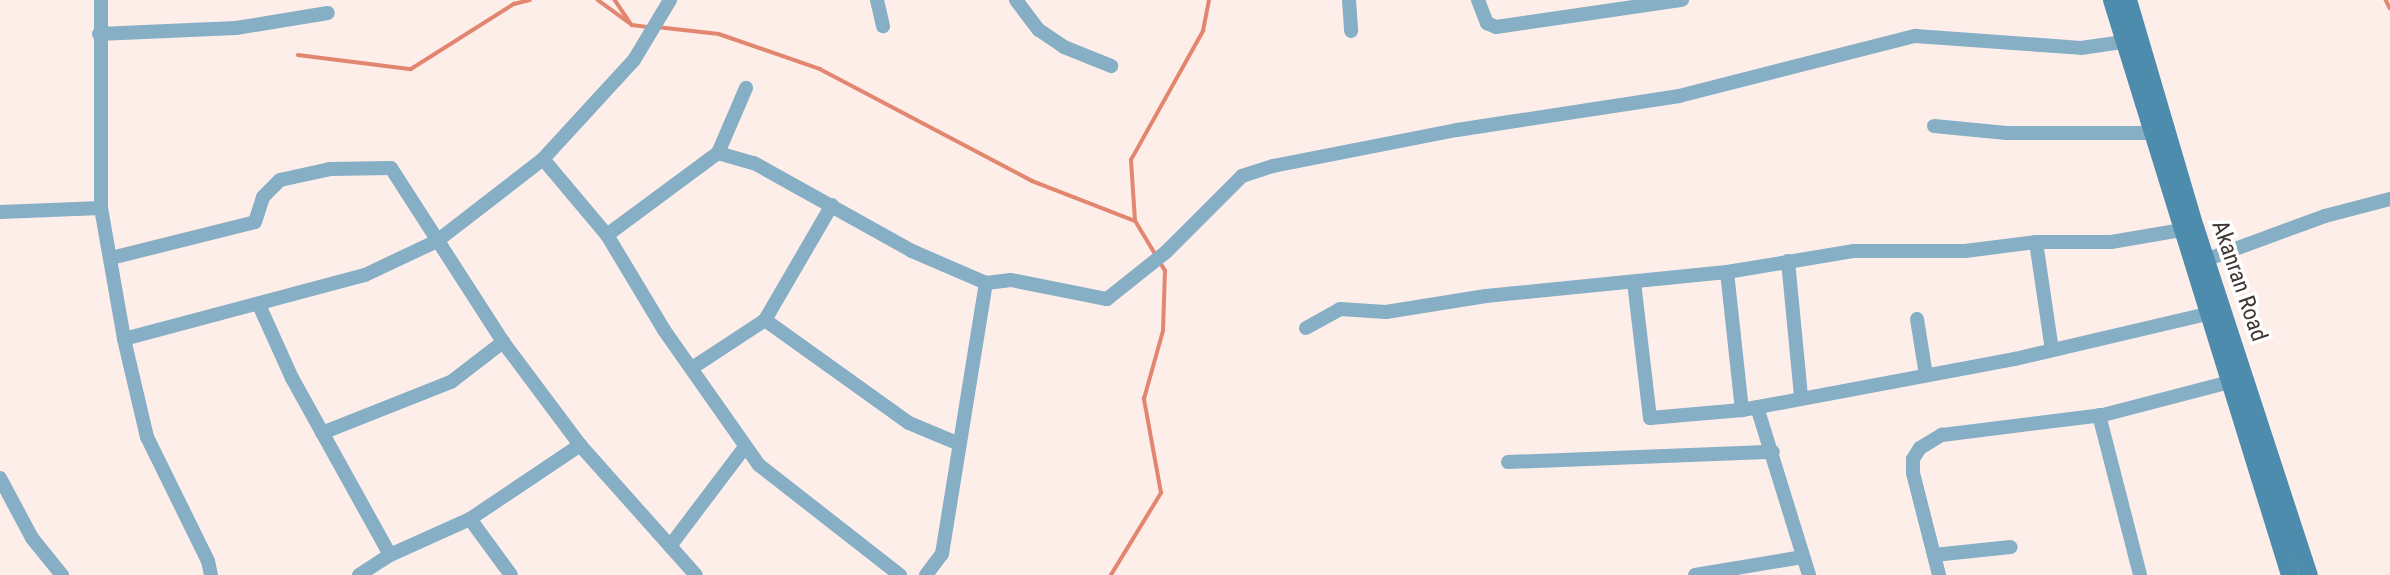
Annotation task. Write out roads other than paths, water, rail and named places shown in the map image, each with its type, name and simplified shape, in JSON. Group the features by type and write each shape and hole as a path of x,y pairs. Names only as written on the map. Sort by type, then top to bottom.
{"main road":[{"name":"Akanran Road","path":"2112,0 2122,42 2290,575"},
{"name":"Akanran Road","path":"2128,0 2195,227 2208,259 2309,575"}],"street":[{"path":"101,0 101,208 124,339 147,437 208,561 211,575"},
{"path":"124,339 365,275 437,241 542,159 634,60 670,0"},
{"path":"877,0 883,26"},
{"path":"1016,0 1039,30 1064,47 1111,66"},
{"path":"1349,0 1351,31"},
{"path":"1478,0 1487,23 1496,27 1592,6 1682,0"},
{"path":"99,34 236,28 328,13"},
{"path":"718,153 754,163 912,251 986,283 1011,280 1107,299 1151,261 1166,252 1242,176 1273,166 1457,130 1679,96 1915,36 2081,48 2122,42"},
{"path":"607,235 718,153 746,88"},
{"path":"1934,126 2007,132 2151,133"},
{"path":"542,159 607,235 744,447 786,489 900,575"},
{"path":"111,258 241,228 255,222 263,197 280,180 330,169 391,168 503,342 580,445 696,575"},
{"path":"2208,259 2325,216 2390,199"},
{"path":"692,368 765,320 832,205"},
{"path":"0,212 101,208"},
{"path":"1306,328 1340,309 1385,312 1486,296 1727,272 1854,251 1965,251 2036,242 2110,242 2181,230"},
{"path":"2036,242 2052,350"},
{"path":"1788,261 1801,397"},
{"path":"1727,272 1750,409 1773,452 1809,575"},
{"path":"1634,282 1650,418 1750,409 2052,350 2207,314"},
{"path":"926,575 942,554 957,443 986,283"},
{"path":"259,305 322,433 390,555"},
{"path":"1917,319 1926,375"},
{"path":"765,320 909,423 957,443"},
{"path":"322,433 451,382 503,342"},
{"path":"1939,575 1913,472 1913,459 1920,448 1942,435 2099,415 2230,382"},
{"path":"2099,415 2140,575"},
{"path":"1585,444 1588,460"},
{"path":"359,575 390,555 470,519 580,445"},
{"path":"670,546 744,447"},
{"path":"1508,462 1773,452"},
{"path":"0,478 32,538 62,575"},
{"path":"470,519 511,575"},
{"path":"1934,555 2011,547"},
{"path":"1695,575 1803,557"}],"waterway":[{"path":"298,55 411,69 514,4 530,0"},
{"path":"598,0 630,23"},
{"path":"615,0 632,25 649,27"},
{"path":"1156,256 1135,221 1131,160 1203,31 1209,0"},
{"path":"2386,0 2390,8"},
{"path":"657,27 719,34 820,69 1032,181 1135,221"},
{"path":"1111,575 1161,493 1144,399 1163,331 1165,271 1160,263"}]}
